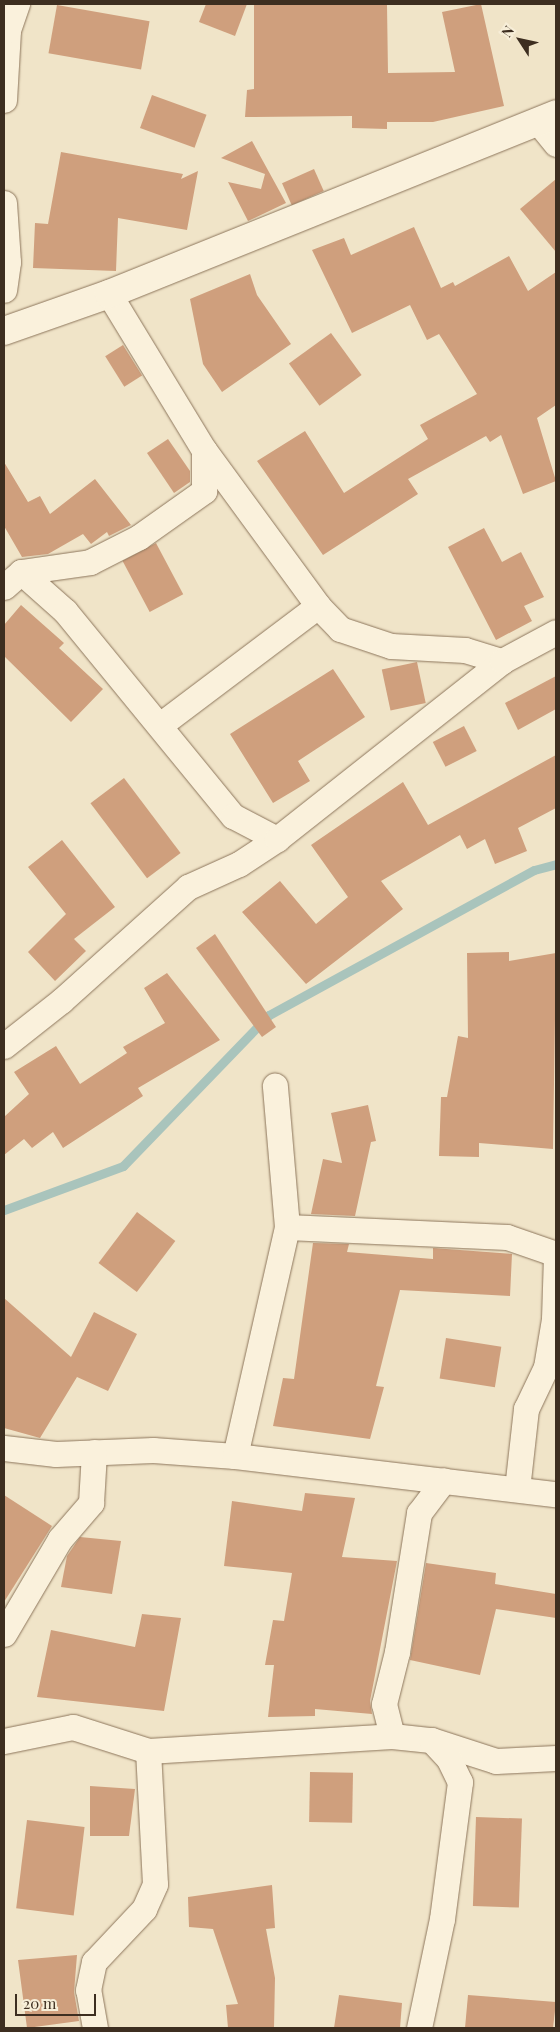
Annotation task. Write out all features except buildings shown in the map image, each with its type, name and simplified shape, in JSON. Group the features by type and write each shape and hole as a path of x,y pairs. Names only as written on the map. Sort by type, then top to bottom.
{"street":[{"path":"4,100 8,30 17,4"},
{"path":"4,331 109,294 548,119 556,144"},
{"path":"4,203 8,262 4,290"},
{"path":"109,294 204,450 318,606 340,628 365,639 391,646 465,650 502,661"},
{"path":"13,580 90,562 139,537 204,491 204,450"},
{"path":"13,580 65,611 233,816 277,839"},
{"path":"160,725 318,606"},
{"path":"4,1046 61,1001 188,887 239,864 277,839 502,661 556,632"},
{"path":"235,1456 287,1227 275,1086"},
{"path":"287,1227 506,1236 556,1254 554,1319 546,1367 526,1409 517,1489"},
{"path":"4,1448 94,1452 153,1450 235,1456 556,1494"},
{"path":"4,1634 60,1539 91,1504 94,1452"},
{"path":"392,1736 384,1704 397,1652 419,1513 444,1480"},
{"path":"4,1741 73,1726 148,1751 392,1736 431,1740 496,1761 556,1758"},
{"path":"419,2028 442,1919 460,1782 449,1759 431,1740"},
{"path":"95,2028 88,1990 94,1962 144,1909 154,1884 148,1751"}],"waterway":[{"path":"4,1210 123,1166 269,1015 534,870 556,864"}]}
